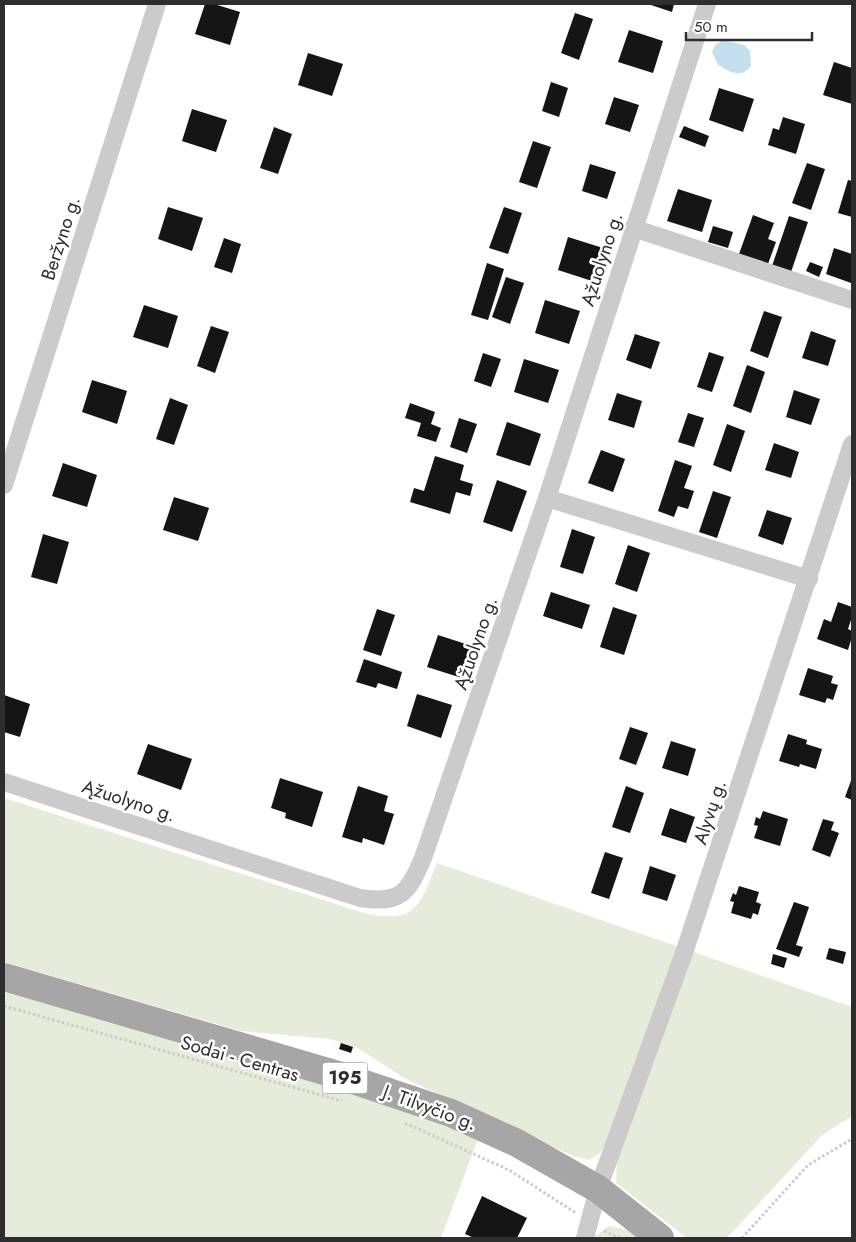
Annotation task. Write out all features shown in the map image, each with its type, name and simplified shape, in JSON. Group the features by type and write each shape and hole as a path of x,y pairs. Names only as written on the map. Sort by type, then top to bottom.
{"main road":[{"name":"J. Tilvyčio g.","path":"4,977 416,1100 451,1113 517,1143 598,1189 660,1238"}],"street":[{"name":"Beržyno g.","path":"4,485 157,4"},
{"name":"Ąžuolyno g.","path":"4,782 360,898 382,901 398,896 412,884 423,858 547,498 707,4"},
{"path":"633,228 852,300"},
{"name":"Alyvų g.","path":"588,1231 598,1189 685,950 852,444"},
{"path":"547,498 809,579"}],"path":[{"name":"Sodai - Centras","path":"4,1006 343,1102"},
{"path":"399,1120 436,1135 509,1170 588,1231 620,1238"},
{"path":"742,1238 808,1165 852,1139"}],"green space":[{"path":"4,798 364,913 382,916 406,914 414,909 425,891 437,863 852,1007 852,1116 822,1135 727,1238 687,1238 616,1183 617,1159 609,1138 599,1154 588,1160 573,1156 404,1078 358,1048 330,1039 241,1031 4,962"},
{"path":"4,992 385,1103 479,1136 441,1238 4,1238"},
{"path":"609,1226 629,1230 641,1238 592,1238"}],"water":[{"path":"723,40 744,45 750,51 751,66 747,70 735,73 718,65 712,52 715,45"}],"building":[{"path":"205,4 214,4 240,12 230,45 195,34"},
{"path":"648,4 674,4 672,12"},
{"path":"575,13 593,19 579,60 561,53"},
{"path":"629,30 663,41 653,73 618,62"},
{"path":"308,53 343,64 332,96 298,85"},
{"path":"834,62 852,68 852,104 823,95"},
{"path":"551,82 568,88 559,117 542,111"},
{"path":"719,88 754,99 743,132 709,120"},
{"path":"614,97 639,105 630,132 605,124"},
{"path":"192,109 227,120 216,152 182,141"},
{"path":"783,117 805,124 796,154 768,145 773,128 779,130"},
{"path":"684,126 709,136 705,147 679,137"},
{"path":"274,127 292,134 278,174 260,168"},
{"path":"533,141 551,147 537,188 519,182"},
{"path":"807,163 825,169 811,210 792,203"},
{"path":"590,164 616,172 607,199 582,191"},
{"path":"848,180 852,181 852,217 838,213"},
{"path":"678,189 712,200 702,232 667,221"},
{"path":"168,207 203,218 192,251 158,239"},
{"path":"504,207 522,213 508,254 489,248"},
{"path":"753,215 774,223 768,239 776,242 768,264 739,254"},
{"path":"789,216 808,222 790,275 771,269"},
{"path":"713,226 733,232 728,248 708,242"},
{"path":"568,237 603,248 592,281 558,270"},
{"path":"224,238 241,244 232,273 214,267"},
{"path":"834,248 852,254 851,283 826,274"},
{"path":"810,262 823,267 819,277 806,271"},
{"path":"487,263 504,269 488,320 471,315"},
{"path":"506,277 524,283 510,324 492,317"},
{"path":"545,300 580,311 569,344 535,333"},
{"path":"144,305 178,316 168,348 133,337"},
{"path":"764,311 782,317 768,358 750,351"},
{"path":"211,326 229,332 215,373 197,366"},
{"path":"811,331 836,340 828,366 802,358"},
{"path":"635,334 660,342 651,369 626,360"},
{"path":"709,352 724,357 712,392 697,387"},
{"path":"483,353 501,359 491,387 474,381"},
{"path":"524,359 559,370 548,403 514,392"},
{"path":"747,365 765,372 751,413 733,406"},
{"path":"92,380 127,391 117,424 82,412"},
{"path":"794,390 820,399 811,425 786,417"},
{"path":"617,393 642,401 634,428 608,420"},
{"path":"170,398 188,405 174,445 156,439"},
{"path":"410,403 435,412 431,424 441,428 436,442 417,436 421,423 405,418"},
{"path":"688,413 704,418 694,447 678,442"},
{"path":"459,418 477,424 467,453 450,447"},
{"path":"507,422 541,434 530,466 496,455"},
{"path":"727,424 745,431 731,472 713,465"},
{"path":"774,443 799,452 791,478 765,470"},
{"path":"601,450 625,459 613,492 588,483"},
{"path":"435,456 464,465 460,480 473,484 470,496 456,492 450,514 410,502 414,488 424,491"},
{"path":"675,460 692,466 684,488 694,491 688,509 678,506 674,517 658,511"},
{"path":"63,463 97,475 87,507 52,496"},
{"path":"497,480 527,491 512,532 483,522"},
{"path":"713,491 731,497 717,538 699,532"},
{"path":"174,497 209,508 198,541 163,530"},
{"path":"767,510 792,518 783,545 758,536"},
{"path":"572,529 595,537 583,574 560,567"},
{"path":"43,534 69,542 57,584 31,577"},
{"path":"628,545 650,553 637,592 615,584"},
{"path":"551,592 590,605 582,629 543,616"},
{"path":"838,602 852,607 852,617 848,629 852,631 852,637 848,650 817,639 824,619 831,622"},
{"path":"613,607 637,615 624,655 600,647"},
{"path":"377,609 395,615 381,656 363,650"},
{"path":"438,635 472,646 462,678 427,667"},
{"path":"364,659 402,672 397,689 378,683 376,688 356,682"},
{"path":"808,668 833,676 831,683 838,685 833,700 827,698 825,703 799,695"},
{"path":"417,694 452,705 441,738 407,726"},
{"path":"4,695 30,704 20,737 4,732"},
{"path":"630,727 648,733 636,765 619,759"},
{"path":"788,734 807,740 806,744 822,749 816,769 800,764 799,767 779,761"},
{"path":"671,741 696,749 688,776 662,768"},
{"path":"148,744 192,759 181,790 137,774"},
{"path":"280,778 323,792 312,827 285,818 286,813 271,808"},
{"path":"852,778 852,800 845,797"},
{"path":"358,786 388,796 384,811 394,814 384,845 363,838 362,843 342,837"},
{"path":"626,786 644,793 630,833 612,827"},
{"path":"670,808 695,817 686,843 661,835"},
{"path":"763,811 788,819 780,846 754,838 758,826 754,825 756,817 760,819"},
{"path":"823,819 834,822 831,830 839,833 830,857 812,850"},
{"path":"605,852 623,858 609,899 591,893"},
{"path":"650,866 676,875 667,901 642,893"},
{"path":"739,886 759,892 756,902 761,904 758,915 753,913 751,919 731,913 734,902 730,901 733,893 736,895"},
{"path":"794,902 809,907 796,945 803,947 799,957 776,949"},
{"path":"829,948 846,952 843,964 826,959"},
{"path":"773,954 787,958 784,968 771,964"},
{"path":"341,1043 353,1047 351,1053 339,1049"},
{"path":"482,1196 527,1218 517,1238 474,1238 465,1234"}]}
